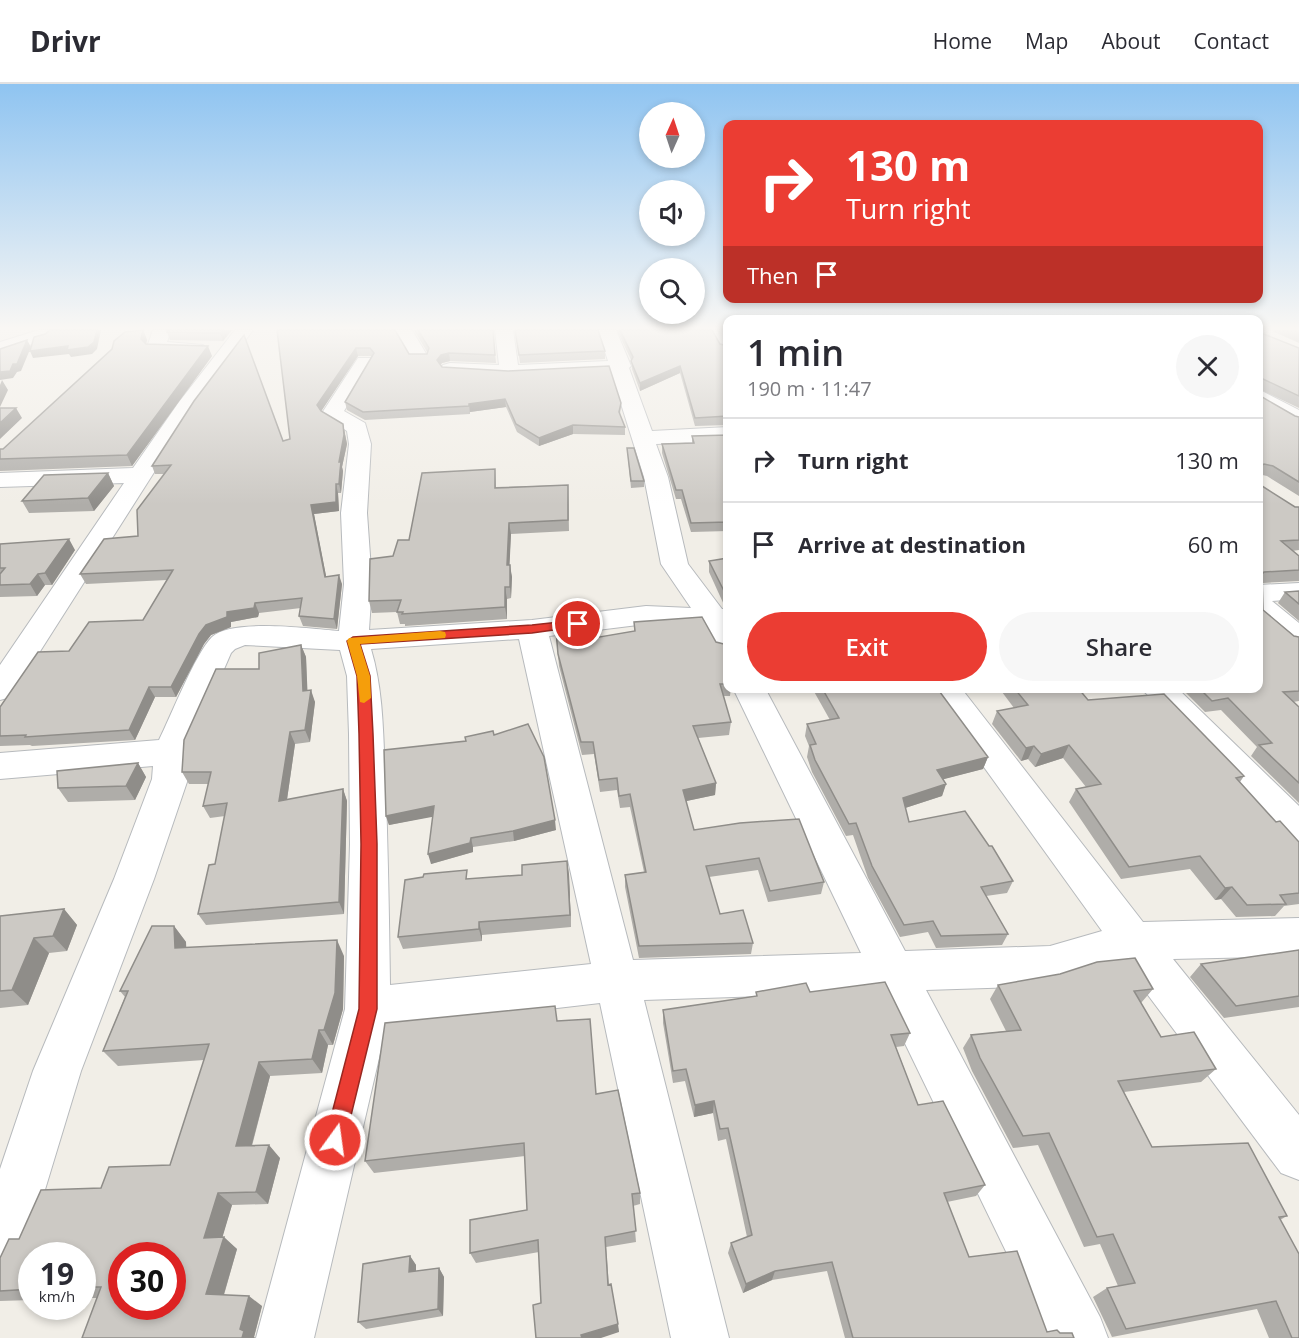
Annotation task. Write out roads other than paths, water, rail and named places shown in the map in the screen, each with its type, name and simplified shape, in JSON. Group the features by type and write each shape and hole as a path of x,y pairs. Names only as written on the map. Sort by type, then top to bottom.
{"street":[{"path":"0,689 199,389"},
{"path":"285,1338 368,1009 369,844 366,734 363,676 353,641 358,584 354,513 360,444 357,428 332,413 348,389"},
{"path":"628,389 656,477 675,564 721,619"},
{"path":"1263,399 1299,419"},
{"path":"642,438 723,434"},
{"path":"0,480 142,475"},
{"path":"1263,593 1299,591"},
{"path":"1263,608 1299,638"},
{"path":"0,1249 57,1071 134,879 170,779 171,752 217,651 224,642 242,635 353,641 532,629 646,615 721,619"},
{"path":"532,629 700,1338"},
{"path":"752,693 1079,1338"},
{"path":"947,693 1133,941 1299,1155"},
{"path":"1162,693 1299,829"},
{"path":"0,766 171,752"},
{"path":"368,1009 617,981 1050,966 1133,941 1299,938"}]}
